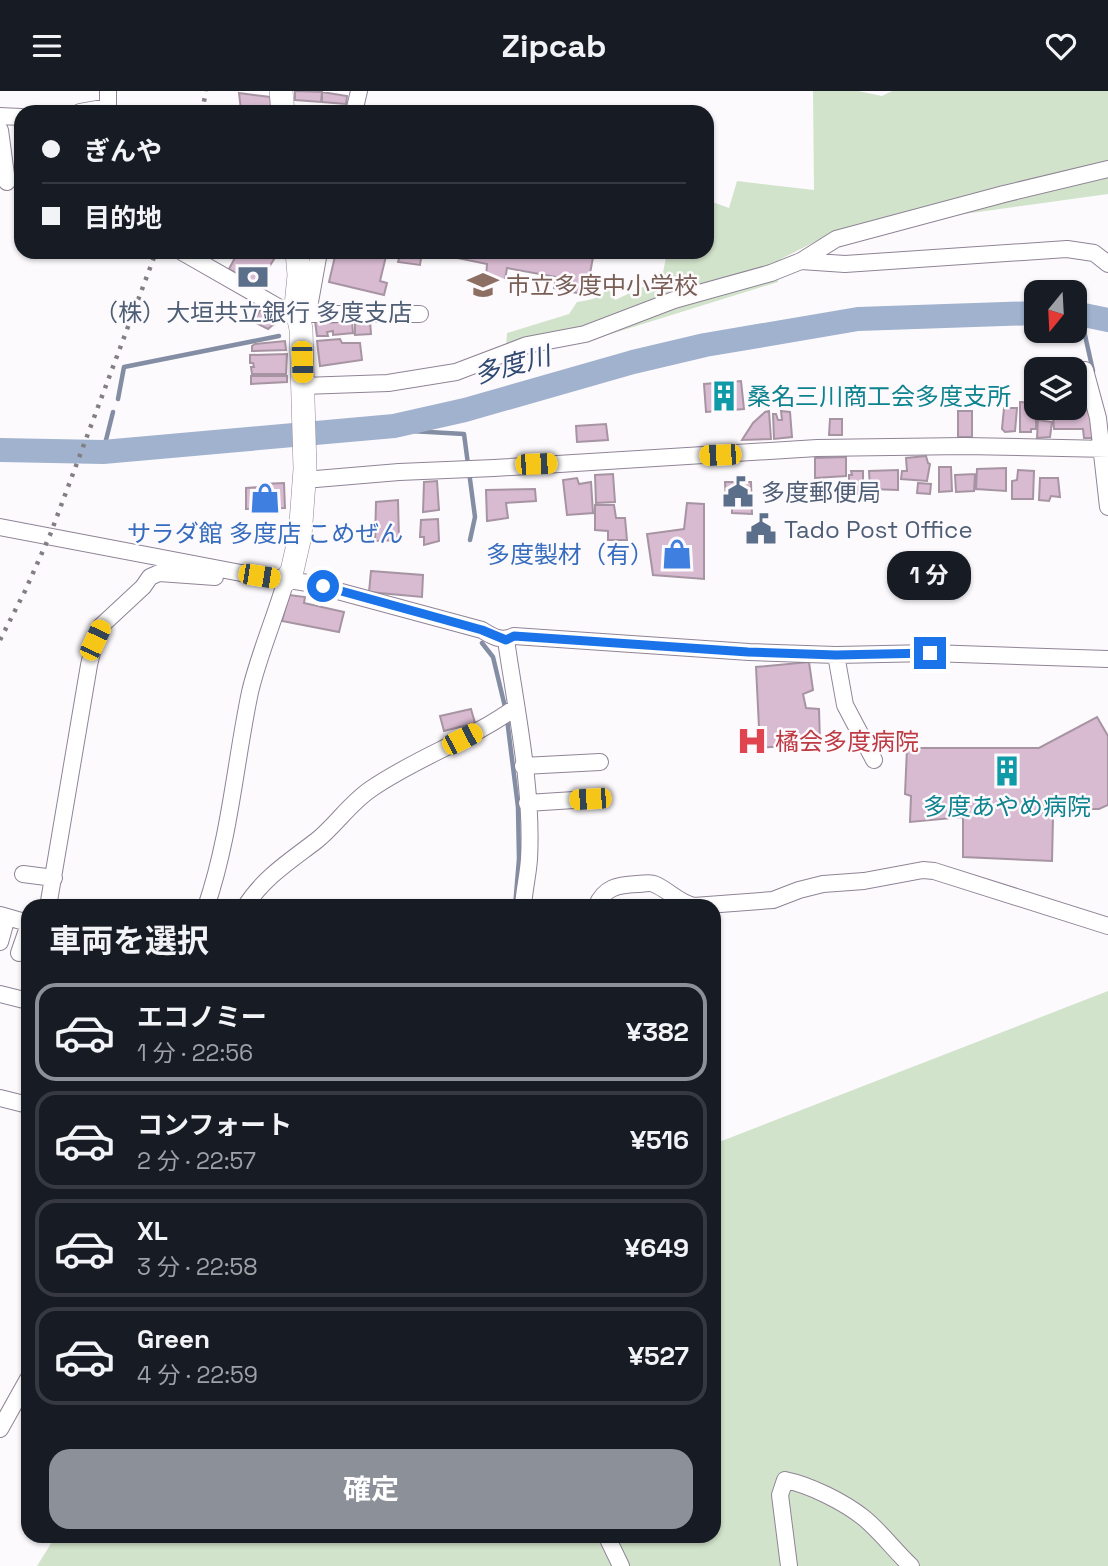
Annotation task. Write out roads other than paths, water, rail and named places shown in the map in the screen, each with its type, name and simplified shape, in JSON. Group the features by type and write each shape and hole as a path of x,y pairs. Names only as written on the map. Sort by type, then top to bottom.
{"street":[{"path":"0,130 9,182"},
{"path":"304,388 388,383 456,372 527,345 585,334 674,300 771,273 801,261 836,239 1108,169"},
{"path":"801,261 845,264 1067,249 1094,253 1108,264"},
{"path":"194,259 283,310 303,313 420,314"},
{"path":"298,259 296,306 303,313"},
{"path":"209,899 221,860 251,690 286,580 292,571 300,536 305,474 303,313 317,259"},
{"path":"1087,377 1104,449 1108,506"},
{"path":"305,474 477,468 817,448 965,446 1104,449"},
{"path":"0,527 337,589 482,630 506,640 514,636 748,652 836,655 930,653 1108,659"},
{"path":"50,899 89,665 101,626 143,587 150,577 159,573 229,578 241,573"},
{"path":"506,640 527,803 529,858 524,899"},
{"path":"836,655 845,705 874,760"},
{"path":"251,899 259,887 319,838 369,790 424,758 497,722 516,707"},
{"path":"523,765 600,762"},
{"path":"527,803 590,799"},
{"path":"721,904 773,900 823,884 864,881 923,870 934,871 1108,926"},
{"path":"23,874 54,879"},
{"path":"599,899 610,888 653,883 676,899"},
{"path":"0,942 4,916 21,922"},
{"path":"19,953 21,947"},
{"path":"0,994 21,999"},
{"path":"0,1098 21,1103"},
{"path":"0,1429 21,1392"},
{"path":"789,1566 780,1495 785,1480 817,1491 864,1518 911,1566"},
{"path":"610,1543 621,1566"}],"waterway":[{"name":"多度川","path":"0,450 103,452 394,426 465,410 633,362 705,345 858,319 1024,313"},
{"name":"多度川","path":"1087,316 1108,320"},
{"path":"118,399 124,367 279,336"},
{"path":"1087,343 1093,371"},
{"path":"103,452 113,412"},
{"path":"399,425 411,431 464,434 475,517 470,540"},
{"path":"482,643 493,657 506,711"},
{"path":"507,719 518,807 519,859 516,899"}],"railway":[{"path":"203,105 206,91"},
{"path":"0,640 50,535 153,259"}],"place":[{"name":"（株）大垣共立銀行 多度支店","path":"253,277"},
{"name":"市立多度中小学校","path":"483,285"},
{"name":"桑名三川商工会多度支所","path":"724,396"},
{"name":"多度郵便局","path":"738,492"},
{"name":"サラダ館 多度店 こめぜん","path":"265,498"},
{"name":"Tado Post Office","path":"761,529"},
{"name":"多度製材（有）","path":"677,554"},
{"name":"橘会多度病院","path":"752,741"},
{"name":"多度あやめ病院","path":"1007,771"}]}
